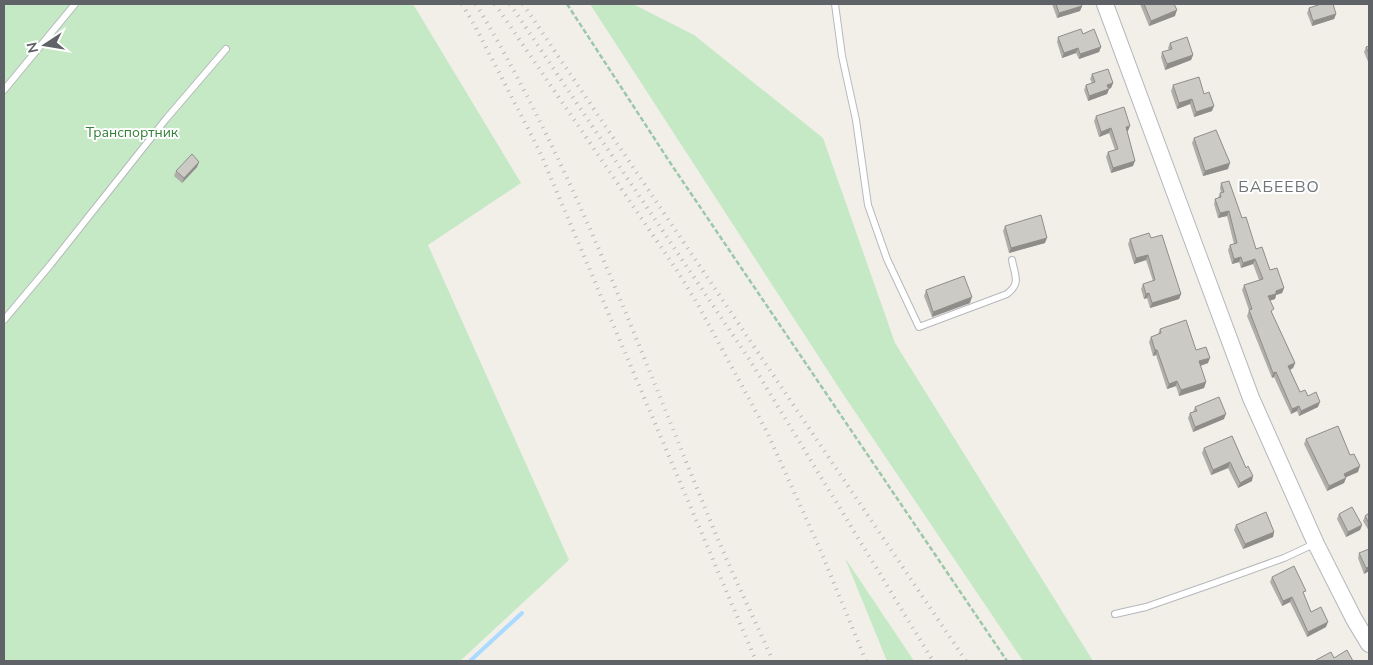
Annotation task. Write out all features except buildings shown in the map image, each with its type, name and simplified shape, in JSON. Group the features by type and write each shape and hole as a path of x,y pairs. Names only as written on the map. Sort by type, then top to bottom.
{"street":[{"path":"1105,4 1251,398 1316,544 1354,619 1369,644"}],"lane":[{"path":"4,90 75,4"},
{"path":"835,4 842,56 856,120 868,205 887,259 919,327 1007,294 1015,288 1016,280 1012,260"},
{"path":"4,320 166,119 226,49"},
{"path":"1115,614 1146,607 1284,558 1316,544"}],"path":[{"path":"567,4 682,181 1007,661"}],"green space":[{"name":"Транспортник","path":"4,4 413,4 521,183 428,245 569,560 460,661 4,661"},
{"path":"590,4 633,4 694,35 823,138 895,343 1093,661 1023,661 841,391"},
{"path":"845,558 914,661 887,661"}],"waterway":[{"path":"470,661 522,613"}],"railway":[{"path":"462,4 539,150 756,661"},
{"path":"476,4 511,66 574,193 630,323 717,538 773,661"},
{"path":"495,4 676,269 697,303 767,432 819,547 866,661"},
{"path":"510,4 749,359 933,661"},
{"path":"523,4 966,661"}],"district":[{"name":"БАБЕЕВО","path":"1279,186"}]}
